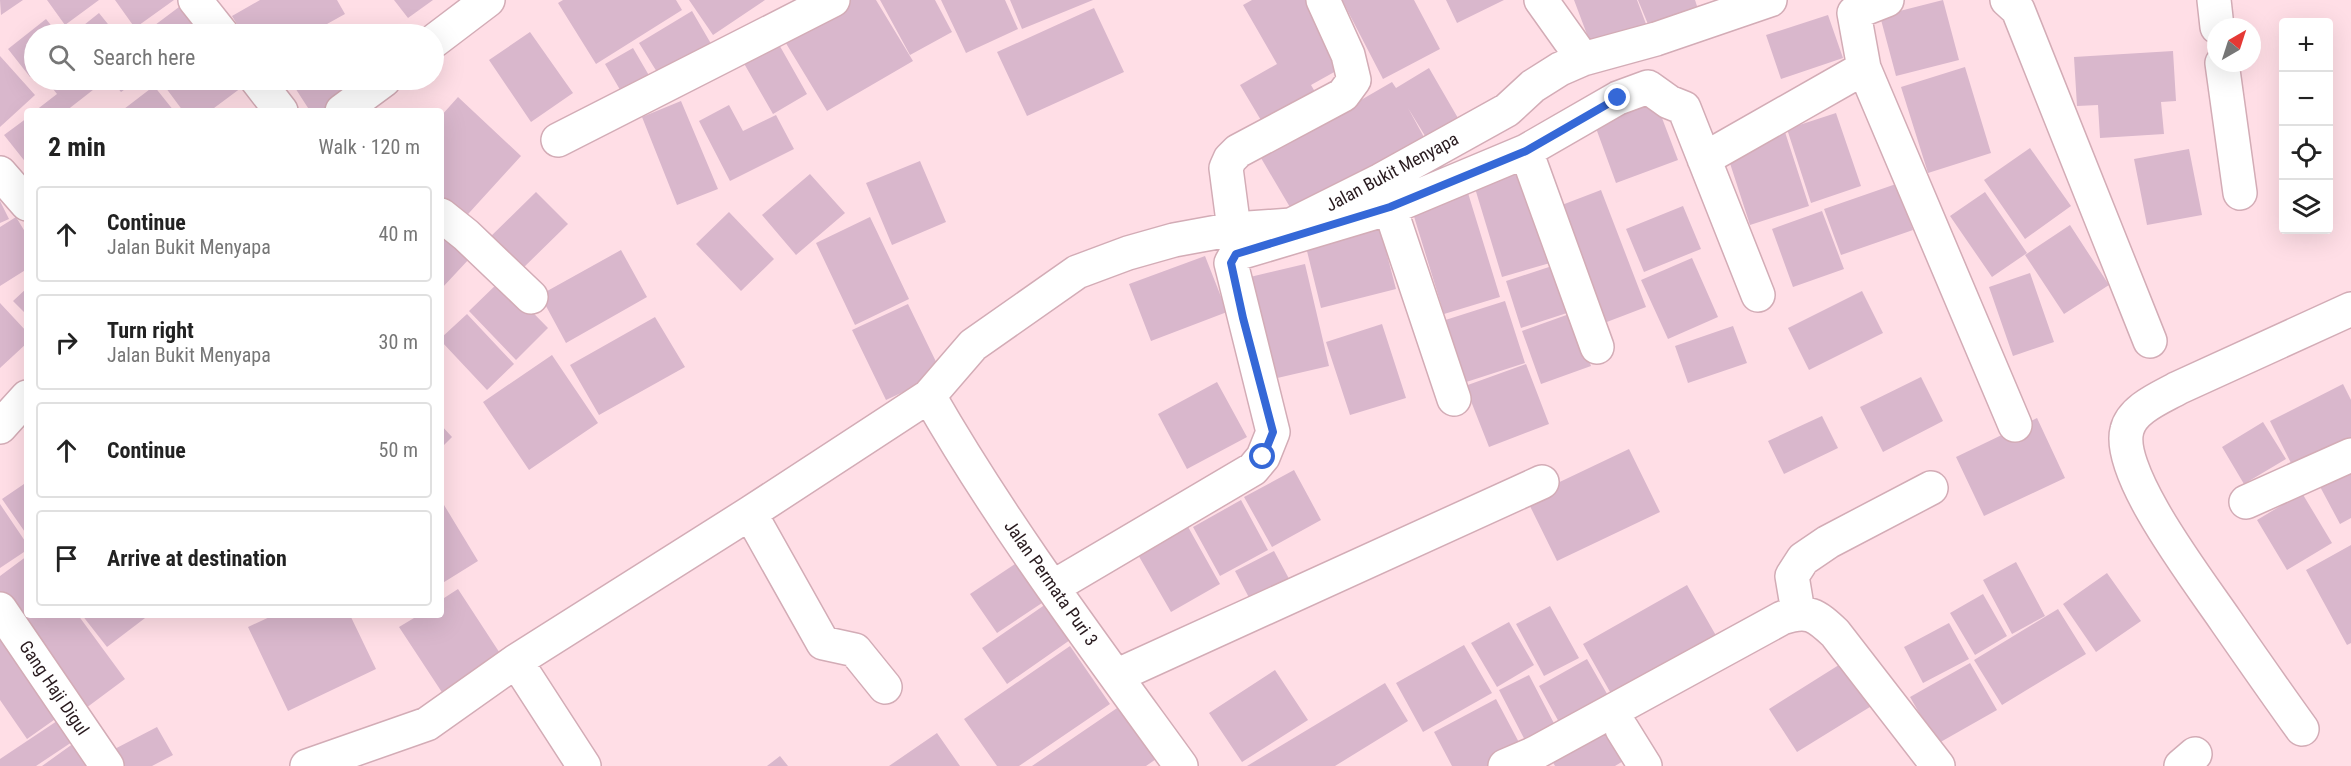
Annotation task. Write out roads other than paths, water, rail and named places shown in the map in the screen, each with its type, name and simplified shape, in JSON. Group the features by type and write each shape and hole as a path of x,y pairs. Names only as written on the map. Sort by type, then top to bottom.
{"street":[{"path":"195,0 214,24"},
{"path":"444,33 488,0"},
{"path":"558,140 833,0"},
{"path":"1234,229 1226,168 1230,159 1238,151 1343,95 1354,80 1348,55 1323,0"},
{"path":"1541,0 1583,59"},
{"name":"Jalan Bukit Menyapa","path":"307,766 427,723 516,661 750,513 929,396 973,345 1077,272 1162,243 1234,229 1291,225 1381,180 1507,110 1533,86 1560,69 1583,59 1656,39 1770,0"},
{"path":"1887,0 1854,13 1864,68 2015,425"},
{"path":"2007,0 2018,10 2150,341"},
{"path":"2214,0 2216,18"},
{"path":"1704,159 1864,68"},
{"path":"2223,72 2240,193"},
{"path":"1390,207 1526,151 1618,98 1648,87 1670,102 1684,108 1758,295"},
{"path":"264,90 279,108"},
{"path":"346,108 370,90"},
{"path":"1526,151 1597,347"},
{"path":"0,173 24,201"},
{"name":"Jalan Bukit Menyapa","path":"1053,587 1253,469 1263,457 1273,432 1231,263 1236,254 1390,207 1454,399"},
{"path":"444,217 466,235 531,297"},
{"path":"2302,729 2162,527 2136,478 2124,442 2127,427 2136,414 2153,401 2351,309"},
{"name":"Jalan Permata Puri 3","path":"929,396 962,453 1053,587 1181,766"},
{"path":"0,427 24,401"},
{"path":"2246,502 2351,455"},
{"path":"1116,676 1542,482"},
{"path":"1798,612 1792,576 1803,559 1828,542 1931,488"},
{"path":"750,513 823,643 855,650 885,687"},
{"name":"Gang Haji Digul","path":"0,609 107,766"},
{"path":"1506,766 1535,753 1782,618 1798,612 1818,617 1835,633 1938,766"},
{"path":"516,661 584,766"},
{"path":"1622,729 1645,766"}]}
